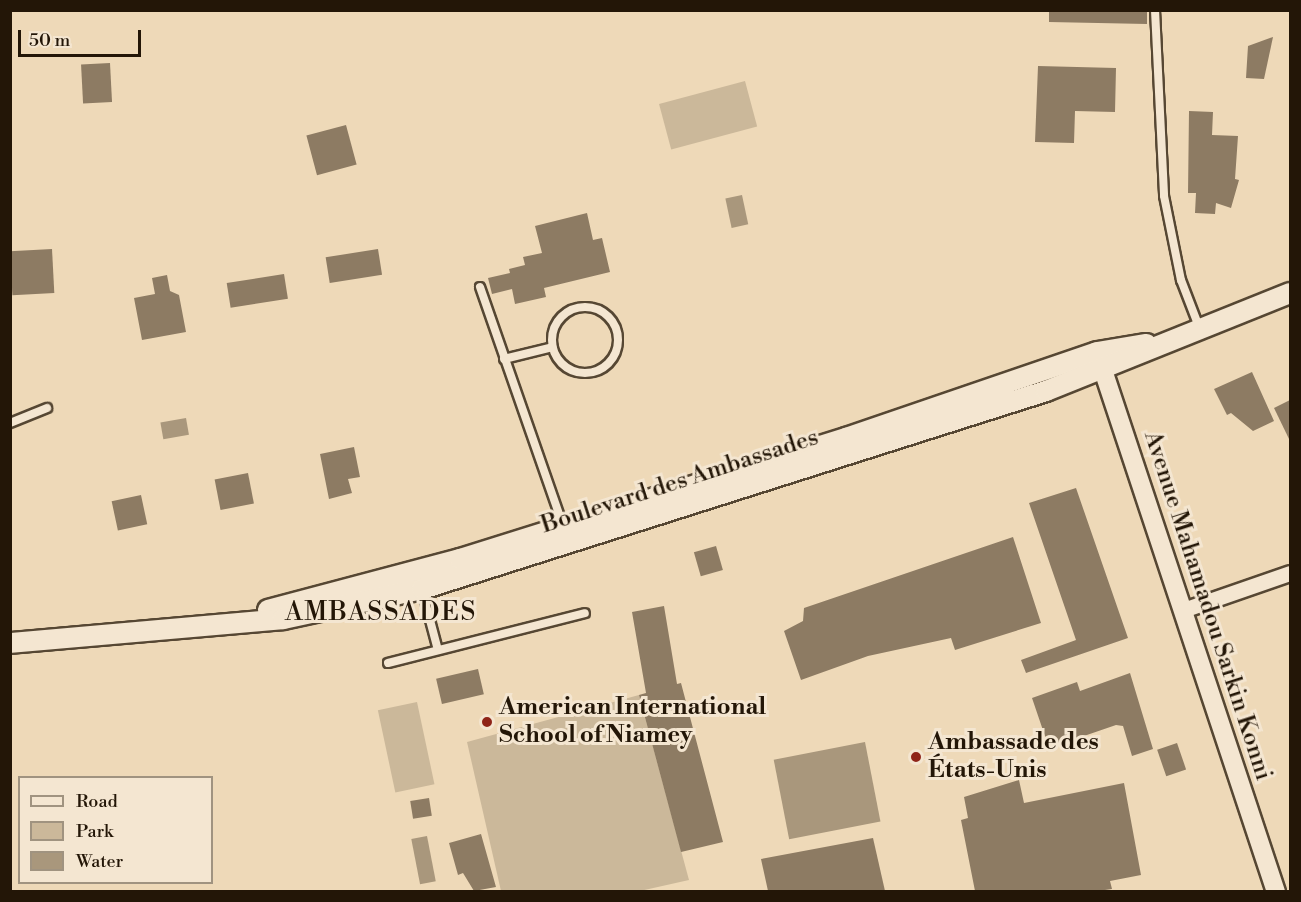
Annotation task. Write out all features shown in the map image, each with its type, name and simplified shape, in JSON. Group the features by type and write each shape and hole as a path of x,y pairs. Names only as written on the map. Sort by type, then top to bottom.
{"main road":[{"name":"Boulevard des Ambassades","path":"10,643 202,628 283,619 422,589 570,544 1103,370 1199,327 1290,293"},
{"name":"Boulevard des Ambassades","path":"202,628 460,559 846,438 1097,352 1163,343"}],"street":[{"name":"Avenue Mahamadou Sarkin Konni","path":"1103,370 1276,891"},
{"path":"1183,610 1290,573"}],"lane":[{"path":"1155,10 1164,196 1181,280 1199,327"},
{"path":"480,287 570,544"},
{"path":"574,308 594,308 616,325 616,354 601,370 573,371 561,364 552,347 556,323 574,308"},
{"path":"504,359 552,347"},
{"path":"10,423 47,408"},
{"path":"422,589 438,650"},
{"path":"388,663 585,614"}],"green space":[{"path":"745,81 757,126 671,149 659,104"},
{"path":"639,695 689,880 640,891 501,891 467,742"},
{"path":"417,702 434,784 395,792 378,710"}],"water":[{"path":"742,195 748,224 732,228 725,199"},
{"path":"186,418 189,435 163,439 160,423"},
{"path":"865,742 880,822 789,839 774,760"},
{"path":"427,836 436,881 420,884 411,839"}],"building":[{"path":"1049,10 1147,10 1147,24 1049,22"},
{"path":"1273,37 1264,79 1246,78 1248,46"},
{"path":"110,63 112,102 83,103 81,65"},
{"path":"1038,66 1116,68 1115,112 1075,111 1074,143 1035,142"},
{"path":"1189,111 1213,112 1212,135 1238,136 1235,179 1239,180 1231,208 1216,203 1215,214 1195,213 1196,193 1188,193"},
{"path":"346,125 357,165 317,175 306,136"},
{"path":"587,213 593,240 602,238 610,272 544,288 546,297 515,304 512,289 492,294 488,278 510,273 509,269 525,265 523,257 542,253 535,226"},
{"path":"52,249 54,293 12,295 10,251"},
{"path":"378,249 382,275 330,283 326,257"},
{"path":"284,274 288,299 231,308 227,283"},
{"path":"167,275 170,291 179,295 186,332 142,340 134,298 155,294 152,278"},
{"path":"1252,372 1274,421 1253,431 1231,413 1227,415 1214,389"},
{"path":"1290,400 1290,441 1274,408"},
{"path":"354,447 360,477 348,479 352,493 329,499 320,454"},
{"path":"248,473 254,503 221,510 215,479"},
{"path":"1076,488 1128,638 1026,673 1021,660 1076,640 1029,503"},
{"path":"141,495 147,524 118,531 112,501"},
{"path":"1013,537 1041,623 955,650 951,638 868,656 801,680 784,631 803,621 804,608"},
{"path":"716,546 723,570 701,576 694,552"},
{"path":"664,606 677,684 681,683 723,842 681,852 639,695 646,693 632,612"},
{"path":"478,669 484,694 442,704 436,679"},
{"path":"1130,673 1153,749 1132,756 1123,726 1116,725 1049,748 1032,698 1077,682 1080,691"},
{"path":"1177,743 1186,769 1166,776 1157,750"},
{"path":"1019,780 1024,803 1124,783 1141,875 1110,881 1112,889 1098,891 975,891 961,820 968,818 964,797"},
{"path":"429,798 432,816 413,819 410,801"},
{"path":"481,834 496,887 474,891 463,873 458,875 449,843"},
{"path":"873,838 885,891 768,891 761,859"}],"place":[{"name":"American International School of Niamey","path":"487,722"},
{"name":"Ambassade des États-Unis","path":"916,757"}],"district":[{"name":"AMBASSADES","path":"381,613"}]}
